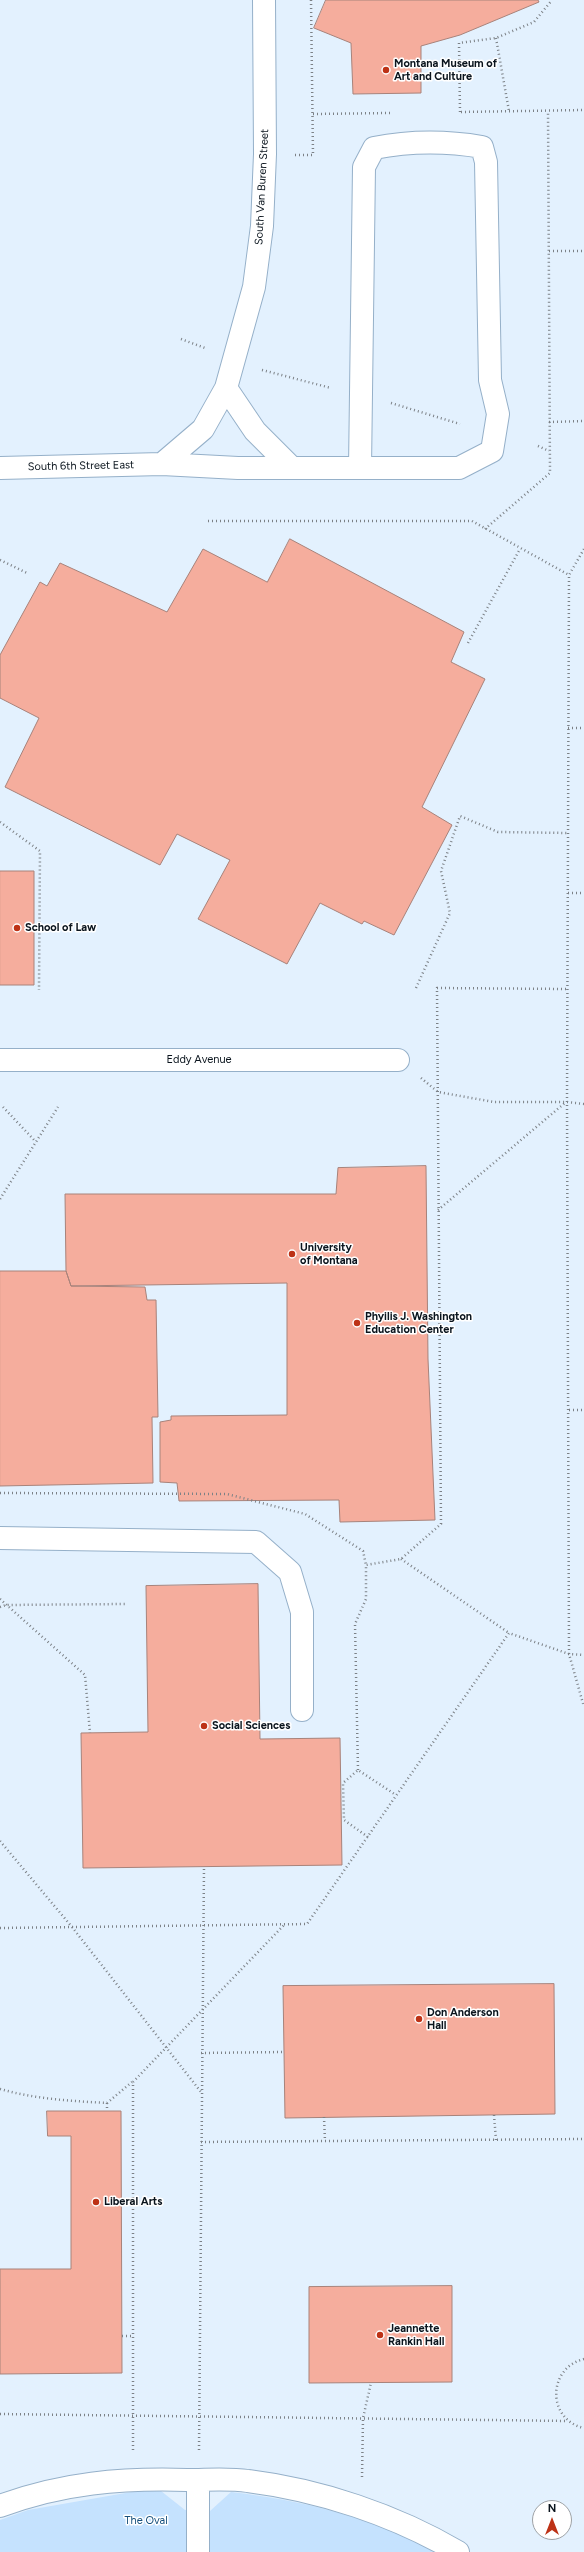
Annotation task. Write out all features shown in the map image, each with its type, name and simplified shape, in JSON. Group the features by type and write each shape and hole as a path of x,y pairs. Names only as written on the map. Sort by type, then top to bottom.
{"street":[{"name":"South Van Buren Street","path":"162,464 203,429 226,388 254,287 262,226 266,107 264,0"},
{"name":"South 6th Street East","path":"0,468 162,464 238,468 292,468 360,468 459,468 492,450 498,414 490,380 486,162 482,147 457,143 400,143 374,148 364,167 360,468"},
{"path":"226,388 255,431 292,468"},
{"name":"Eddy Avenue","path":"0,1060 398,1060"},
{"path":"0,1538 256,1542 290,1572 302,1612 302,1710"},
{"path":"0,2506 23,2497 92,2482 134,2478 247,2481 307,2492 362,2507 442,2542 458,2552"},
{"path":"198,2480 198,2552"}],"path":[{"path":"289,155 313,155 311,0"},
{"path":"460,112 459,43 496,38 534,22 552,0"},
{"path":"496,38 509,111"},
{"path":"485,529 550,472 548,111"},
{"path":"548,251 584,251"},
{"path":"182,339 211,350"},
{"path":"260,369 334,389"},
{"path":"391,403 460,424"},
{"path":"549,422 584,422"},
{"path":"538,446 549,451"},
{"path":"208,521 472,521 569,575"},
{"path":"468,643 520,549"},
{"path":"584,549 569,575 567,989 569,1654 584,1707"},
{"path":"0,560 27,573"},
{"path":"568,728 584,728"},
{"path":"416,988 450,913 441,871 460,816 498,832 568,833"},
{"path":"0,822 40,852 39,990"},
{"path":"568,893 584,893"},
{"path":"366,1565 401,1559 441,1524 437,988 567,989"},
{"path":"398,1060 438,1092 494,1102 567,1102 584,1104"},
{"path":"438,1210 567,1102"},
{"path":"3,1107 36,1142"},
{"path":"0,1199 58,1108"},
{"path":"568,1410 584,1410"},
{"path":"0,1493 227,1494 305,1514 363,1551 366,1565 366,1599 355,1624 358,1770"},
{"path":"401,1559 509,1633 569,1654 584,1654"},
{"path":"0,1599 85,1675 90,1733"},
{"path":"0,1607 6,1605 126,1604"},
{"path":"0,1928 307,1924 509,1633"},
{"path":"358,1770 396,1795"},
{"path":"358,1770 343,1783 344,1820 368,1837"},
{"path":"0,1841 72,1927 201,2093"},
{"path":"198,2480 200,2418 201,2010 204,1866"},
{"path":"0,2089 21,2095 57,2100 107,2103 133,2082 284,1925"},
{"path":"201,2053 284,2052"},
{"path":"133,2082 134,2478"},
{"path":"107,2103 107,2111"},
{"path":"494,2115 496,2140"},
{"path":"324,2117 325,2141"},
{"path":"201,2142 584,2139"},
{"path":"122,2336 134,2336"},
{"path":"568,2421 557,2406 555,2394 557,2382 563,2372 571,2364 584,2359"},
{"path":"362,2507 363,2418 371,2383"},
{"path":"0,2414 133,2415 200,2418 363,2418 568,2421 584,2428"}],"shaded area":[{"name":"University of Montana","path":"0,0 584,0 584,2552 0,2552"}],"green space":[{"name":"The Oval","path":"137,2491 161,2491 185,2510 210,2511 231,2492 257,2495 310,2505 387,2529 434,2552 0,2552 0,2520 28,2510"}],"building":[{"name":"Montana Museum of Art and Culture","path":"326,0 538,0 539,2 460,35 421,46 421,93 353,94 351,43 314,28"},
{"path":"290,539 464,632 451,662 485,679 422,807 452,825 394,935 364,921 362,924 320,903 287,964 198,919 230,860 177,834 160,865 5,787 39,718 0,698 0,655 40,582 47,586 60,563 167,612 203,549 267,582"},
{"name":"School of Law","path":"0,871 34,871 34,985 0,985"},
{"name":"Phyilis J. Washington Education Center","path":"426,1166 428,1359 435,1520 340,1522 339,1500 179,1501 177,1483 160,1482 160,1422 171,1420 171,1416 287,1415 287,1283 71,1286 66,1271 65,1194 336,1194 338,1168"},
{"path":"0,1271 66,1271 71,1286 145,1287 147,1300 156,1300 158,1417 152,1417 153,1483 0,1486"},
{"name":"Social Sciences","path":"258,1584 260,1739 340,1738 342,1865 83,1868 81,1733 148,1732 146,1586"},
{"name":"Don Anderson Hall","path":"554,1984 555,2114 285,2118 283,1986"},
{"name":"Liberal Arts","path":"47,2111 121,2111 122,2373 0,2374 0,2269 71,2269 71,2136 48,2136"},
{"name":"Jeannette Rankin Hall","path":"452,2286 452,2382 309,2383 309,2287"}],"place":[{"name":"Montana Museum of Art and Culture","path":"386,70"},
{"name":"School of Law","path":"17,928"},
{"name":"University of Montana","path":"292,1254"},
{"name":"Phyilis J. Washington Education Center","path":"357,1323"},
{"name":"Social Sciences","path":"204,1726"},
{"name":"Don Anderson Hall","path":"419,2019"},
{"name":"Liberal Arts","path":"96,2202"},
{"name":"Jeannette Rankin Hall","path":"380,2335"}]}
